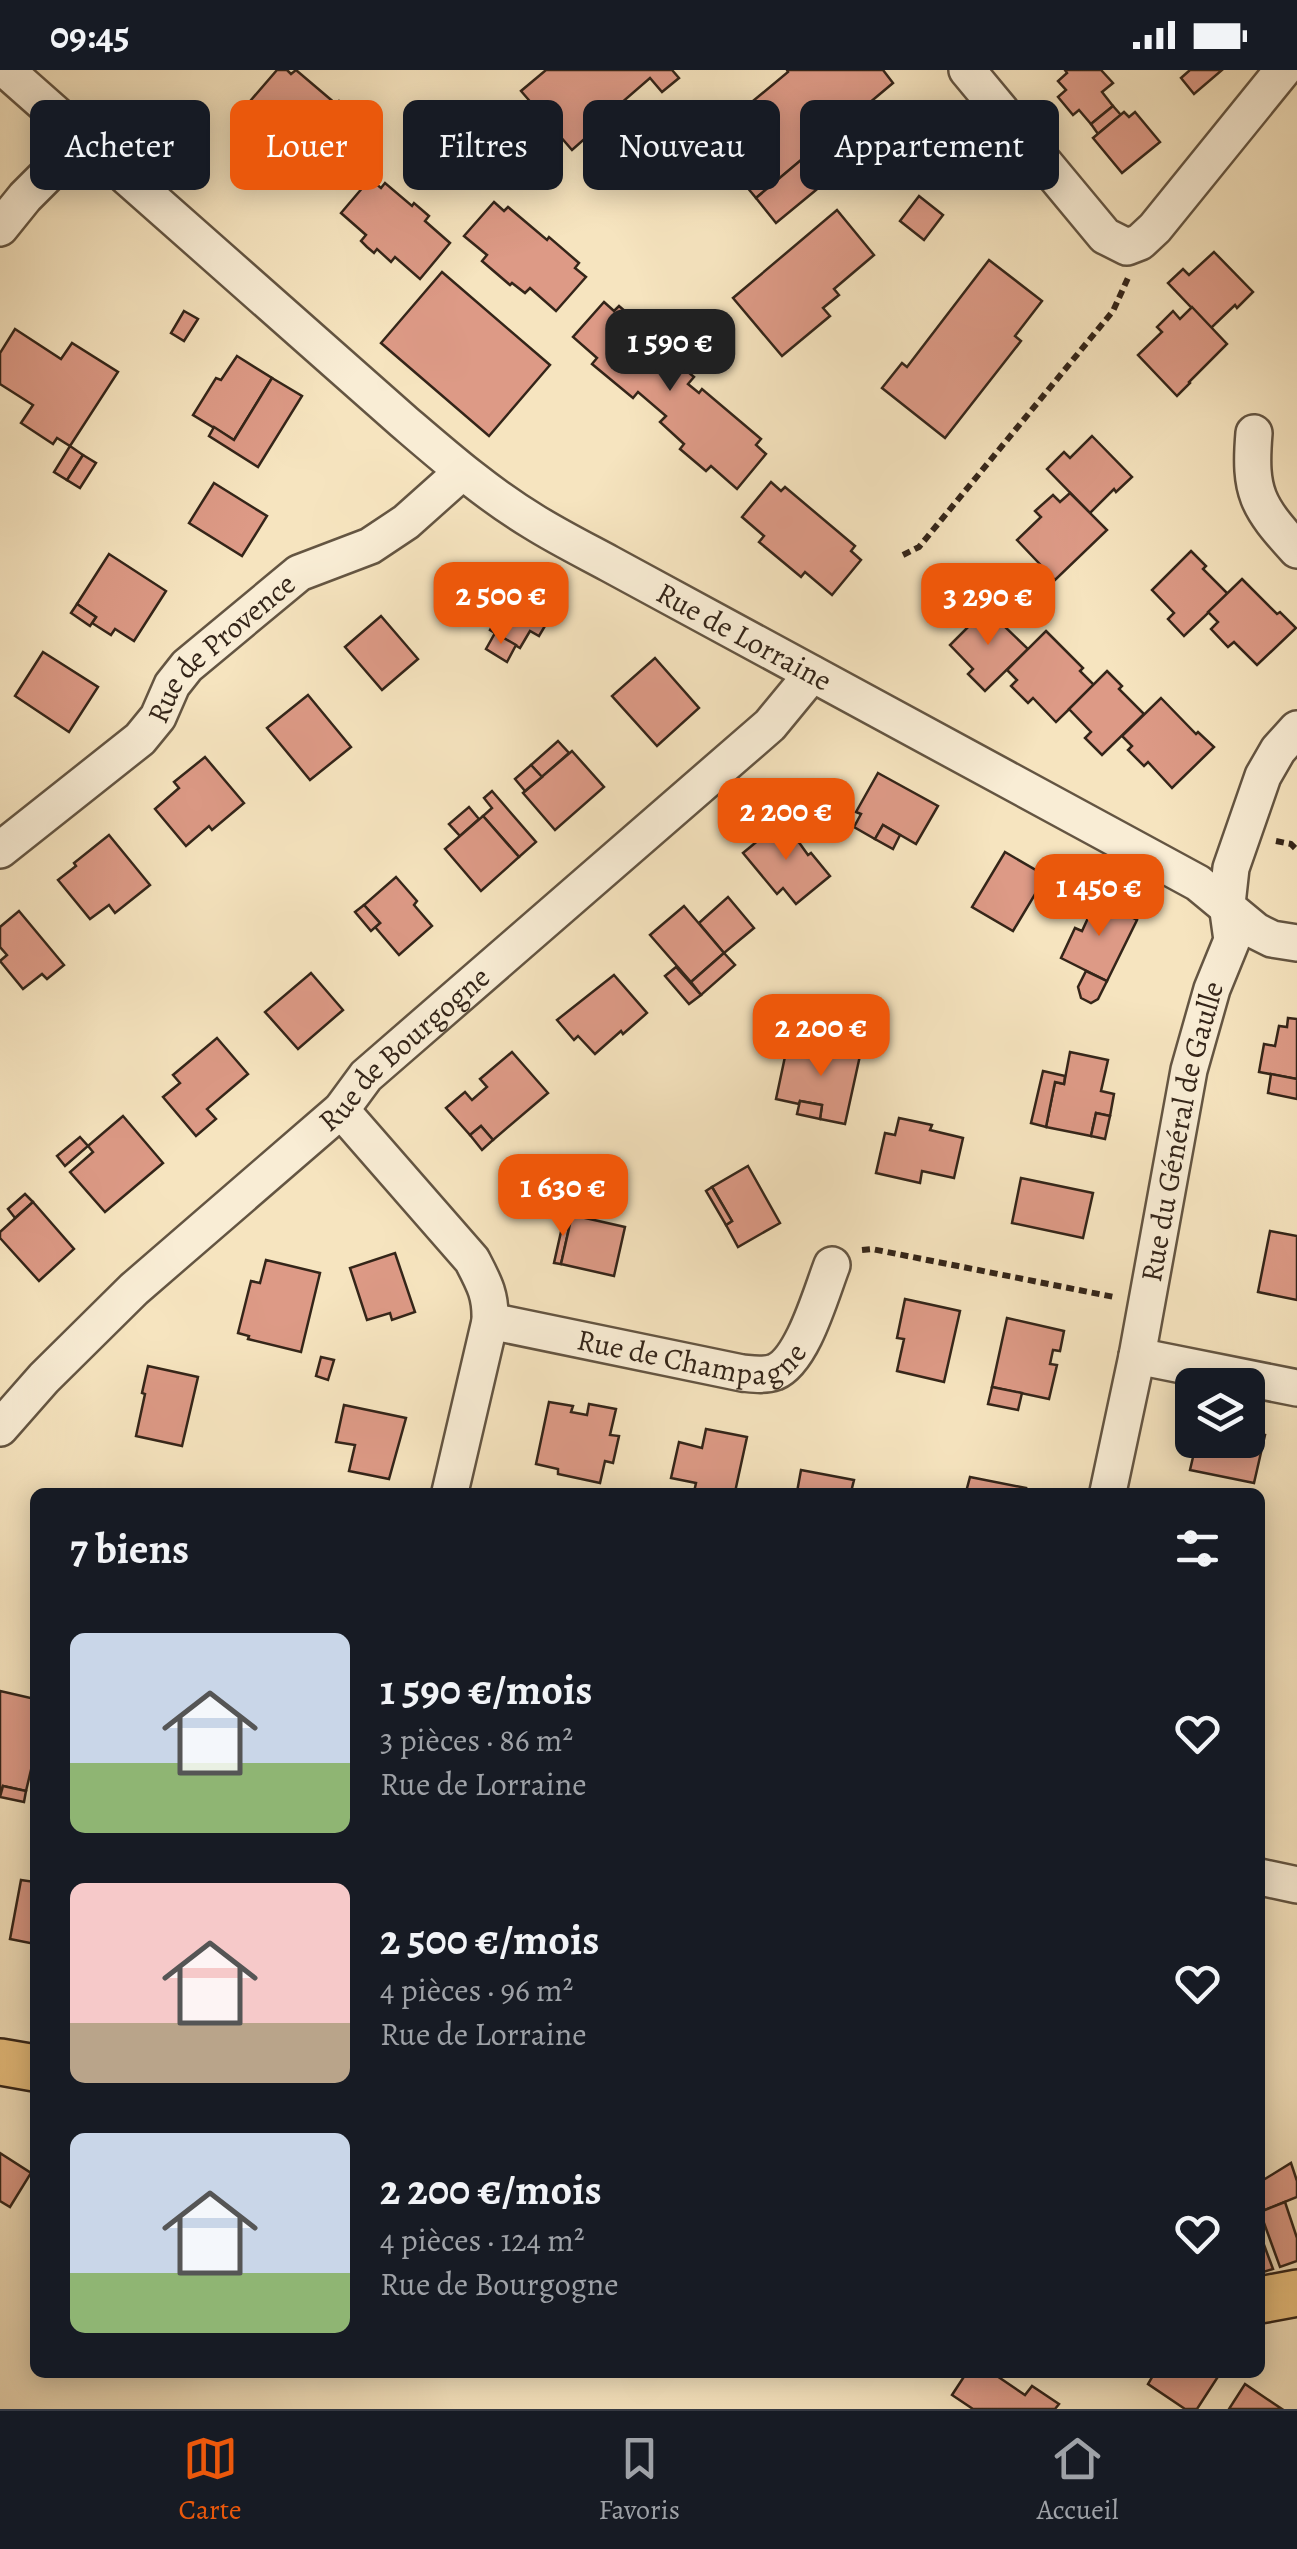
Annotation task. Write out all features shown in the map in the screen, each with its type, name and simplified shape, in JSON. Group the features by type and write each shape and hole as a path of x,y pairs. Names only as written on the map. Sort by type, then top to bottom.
{"main road":[{"path":"0,2062 30,2067"},
{"path":"1265,2299 1297,2293"}],"street":[{"path":"967,70 1105,236 1127,248 1155,228 1284,70"},
{"name":"Rue de Lorraine","path":"7,72 39,100"},
{"path":"0,228 32,190"},
{"name":"Rue de Lorraine","path":"141,190 462,472 534,522 1198,882 1256,931 1297,944"},
{"path":"1254,433 1251,469 1256,496 1273,524 1297,550"},
{"name":"Rue de Provence","path":"0,850 140,739 187,666 299,573 370,546 406,522 462,472"},
{"name":"Rue de Bourgogne","path":"0,1428 56,1365 134,1289 341,1110 366,1076 770,725 812,674"},
{"name":"Rue du Général de Gaulle","path":"1109,1488 1137,1356 1188,1070 1212,989 1232,940 1227,904 1231,868 1263,776 1278,750 1297,729"},
{"path":"341,1110 472,1260 490,1302 490,1321 451,1488"},
{"name":"Rue de Champagne","path":"490,1321 764,1375 779,1370 802,1342 832,1265"},
{"path":"1137,1356 1297,1388"},
{"path":"1265,1878 1297,1885"}],"path":[{"path":"903,555 919,547 1113,310 1129,274 1127,248"},
{"path":"832,1265 856,1251 872,1249 1145,1303"}],"building":[{"path":"277,70 291,74 296,70 331,100 251,100"},
{"path":"546,70 672,70 679,78 662,92 650,78 625,100 583,100 583,140 572,150 563,140 563,100 529,100 521,91"},
{"path":"883,70 893,83 873,100 800,100 800,161 780,178 780,100 754,100 788,72"},
{"path":"1065,70 1101,70 1113,83 1102,92 1113,106 1091,124 1079,110 1073,115 1058,97 1066,90 1058,81 1067,73"},
{"path":"1190,70 1222,70 1194,94 1181,78"},
{"path":"1113,106 1121,115 1098,134 1091,124"},
{"path":"1124,112 1129,117 1135,112 1160,142 1122,173 1093,138"},
{"path":"800,161 800,190 816,190 776,223 756,198 765,190 780,190 780,178"},
{"path":"385,183 429,216 425,221 450,243 420,279 395,257 391,262 377,249 374,253 361,241 366,235 341,213 361,190 383,190"},
{"path":"749,190 766,190 756,198"},
{"path":"919,196 943,215 924,240 900,221"},
{"path":"494,202 504,211 508,207 579,263 575,268 586,277 556,311 530,288 525,293 510,285 482,261 487,255 464,236"},
{"path":"837,210 874,255 834,289 839,295 823,308 830,316 782,356 733,298"},
{"path":"1214,252 1253,292 1211,328 1168,283 1183,269 1189,275"},
{"path":"989,260 1042,301 1015,336 1021,341 945,438 882,388 902,363 907,367"},
{"path":"442,272 550,365 489,436 381,343"},
{"path":"604,302 614,311 619,306 685,363 681,366 694,377 688,384 699,393 702,389 761,439 756,445 766,454 737,489 711,466 706,471 680,449 684,444 660,422 666,416 638,392 633,398 592,364 597,358 573,337"},
{"path":"1192,307 1227,344 1177,396 1138,355 1162,332 1157,327 1173,311 1180,319"},
{"path":"184,311 198,319 184,341 171,333"},
{"path":"15,329 61,359 72,343 118,372 70,446 57,438 53,444 21,423 33,405 0,384 0,353"},
{"path":"237,356 272,378 234,440 193,415 216,378 221,380"},
{"path":"272,378 302,396 258,467 209,436 214,427 234,440"},
{"path":"1092,436 1132,477 1090,513 1047,469 1064,452 1070,458"},
{"path":"70,446 83,455 67,480 54,472"},
{"path":"83,455 96,463 80,488 67,480"},
{"path":"771,482 781,491 785,487 855,546 851,551 861,560 832,595 805,572 801,577 759,542 764,536 742,517"},
{"path":"214,483 267,516 242,556 189,523"},
{"path":"1070,493 1107,530 1055,580 1017,540 1041,517 1035,511 1053,495 1060,502"},
{"path":"1191,551 1228,594 1184,636 1168,619 1174,613 1152,590"},
{"path":"109,554 166,591 134,641 115,629 111,635 92,623 96,617 77,604"},
{"path":"490,571 504,578 487,608 473,600"},
{"path":"506,575 558,604 539,636 530,631 520,648 490,630 498,615 487,608"},
{"path":"1242,579 1296,628 1257,665 1234,642 1228,647 1211,629 1218,622 1208,612"},
{"path":"77,604 96,617 90,626 71,613"},
{"path":"989,606 1028,649 985,691 968,674 973,669 950,645"},
{"path":"381,616 418,659 382,690 345,647"},
{"path":"1046,631 1083,668 1080,671 1094,685 1056,722 1033,698 1028,703 1011,686 1017,680 1007,670"},
{"path":"495,633 516,645 507,662 486,649"},
{"path":"43,652 98,687 69,732 15,696"},
{"path":"655,658 699,708 657,746 612,696"},
{"path":"1107,671 1144,714 1102,755 1085,738 1091,732 1069,709"},
{"path":"308,695 351,747 310,780 267,728"},
{"path":"1161,698 1214,747 1172,788 1148,762 1144,766 1128,750 1132,746 1122,736"},
{"path":"558,741 569,753 542,777 531,765"},
{"path":"572,751 604,787 555,830 523,793"},
{"path":"205,757 244,803 186,846 155,809 179,788 174,782"},
{"path":"531,765 542,777 525,791 515,779"},
{"path":"878,773 938,806 916,844 883,825 875,839 854,827 861,814 856,812"},
{"path":"492,791 536,842 519,857 483,816 492,808 484,798"},
{"path":"469,807 479,819 460,836 449,824"},
{"path":"483,816 519,857 481,891 445,849"},
{"path":"783,820 808,855 811,853 830,876 796,904 783,888 777,894 743,853"},
{"path":"883,825 900,835 893,849 875,839"},
{"path":"109,835 150,885 115,913 109,905 90,919 58,880"},
{"path":"1005,852 1046,876 1013,931 972,907"},
{"path":"396,877 432,926 399,955 375,927 380,923 364,905"},
{"path":"728,897 754,928 724,953 699,923"},
{"path":"1090,897 1137,920 1107,981 1061,958 1075,928 1082,931 1088,918 1082,914"},
{"path":"364,905 380,923 371,931 355,912"},
{"path":"684,906 724,953 691,982 650,935"},
{"path":"19,911 64,965 47,979 42,974 23,989 0,961 7,955 0,947 0,927"},
{"path":"724,953 735,965 701,995 691,982"},
{"path":"676,967 701,995 689,1004 665,976"},
{"path":"1086,971 1107,981 1098,999 1091,1003 1081,998 1078,987"},
{"path":"311,973 343,1010 298,1049 265,1012"},
{"path":"614,975 647,1013 595,1054 578,1036 574,1040 557,1020"},
{"path":"1288,1018 1297,1019 1297,1079 1259,1072 1264,1044 1275,1046 1279,1026 1287,1027"},
{"path":"217,1038 248,1074 207,1109 216,1119 196,1136 163,1097 180,1083 173,1075"},
{"path":"812,1041 861,1051 845,1124 820,1119 822,1105 776,1099 786,1052 809,1057"},
{"path":"512,1052 548,1093 493,1140 481,1126 470,1135 446,1108 465,1092 472,1100 487,1087 480,1079"},
{"path":"1070,1052 1108,1060 1101,1091 1114,1094 1110,1116 1096,1113 1091,1136 1046,1127 1055,1082 1064,1084"},
{"path":"1043,1071 1065,1076 1064,1084 1055,1082 1046,1127 1031,1123"},
{"path":"1271,1074 1297,1079 1297,1099 1268,1093"},
{"path":"800,1101 822,1105 820,1119 797,1114"},
{"path":"1096,1113 1110,1116 1105,1139 1091,1136"},
{"path":"123,1116 163,1163 105,1212 70,1172 93,1152 88,1146"},
{"path":"899,1118 932,1125 930,1130 963,1138 954,1178 922,1171 920,1183 876,1173 885,1133 895,1135"},
{"path":"481,1126 493,1140 482,1150 470,1135"},
{"path":"80,1137 88,1146 65,1166 57,1156"},
{"path":"748,1166 780,1223 738,1247 726,1225 732,1221 712,1187"},
{"path":"1021,1178 1093,1193 1083,1238 1012,1223"},
{"path":"712,1187 732,1221 726,1225 706,1191"},
{"path":"25,1194 33,1202 15,1218 8,1209"},
{"path":"33,1202 74,1249 39,1281 0,1238 0,1232"},
{"path":"565,1214 572,1215 561,1264 554,1263"},
{"path":"572,1215 625,1227 614,1276 561,1264"},
{"path":"1270,1231 1297,1236 1297,1300 1258,1292"},
{"path":"395,1253 415,1312 392,1320 390,1313 367,1320 350,1268"},
{"path":"266,1260 320,1273 301,1352 238,1333 251,1281 260,1283"},
{"path":"905,1299 960,1311 944,1382 897,1371 904,1339 897,1338"},
{"path":"1007,1318 1064,1331 1060,1351 1053,1350 1050,1364 1057,1365 1049,1399 992,1387"},
{"path":"321,1357 334,1360 328,1380 316,1376"},
{"path":"148,1366 198,1377 182,1446 136,1436"},
{"path":"992,1387 1022,1393 1018,1410 988,1404"},
{"path":"549,1402 573,1406 571,1412 587,1415 589,1404 616,1409 610,1435 619,1436 613,1463 605,1461 600,1483 558,1474 558,1469 536,1464"},
{"path":"344,1405 406,1418 389,1479 349,1471 355,1445 336,1442"},
{"path":"706,1429 747,1437 736,1488 695,1488 696,1483 671,1478 679,1442 702,1448"},
{"path":"1193,1458 1260,1458 1254,1483 1190,1470"},
{"path":"801,1470 854,1480 852,1488 798,1488"},
{"path":"970,1477 1026,1488 967,1488"},
{"path":"0,1691 30,1698 30,1774 26,1791 3,1786 0,1797"},
{"path":"3,1786 26,1791 24,1802 0,1797"},
{"path":"21,1880 30,1881 30,1943 10,1939"},
{"path":"0,2153 30,2175 10,2207 0,2201"},
{"path":"1291,2163 1297,2197 1265,2210 1265,2179"},
{"path":"1285,2202 1297,2238 1297,2261 1280,2267 1265,2226 1265,2210"},
{"path":"1265,2247 1273,2269 1265,2271"},
{"path":"963,2378 1000,2378 1025,2395 1032,2386 1059,2404 1055,2409 973,2409 952,2395"},
{"path":"1152,2378 1217,2378 1197,2409 1185,2409 1148,2384"},
{"path":"1245,2384 1267,2399 1282,2409 1229,2409"}]}
